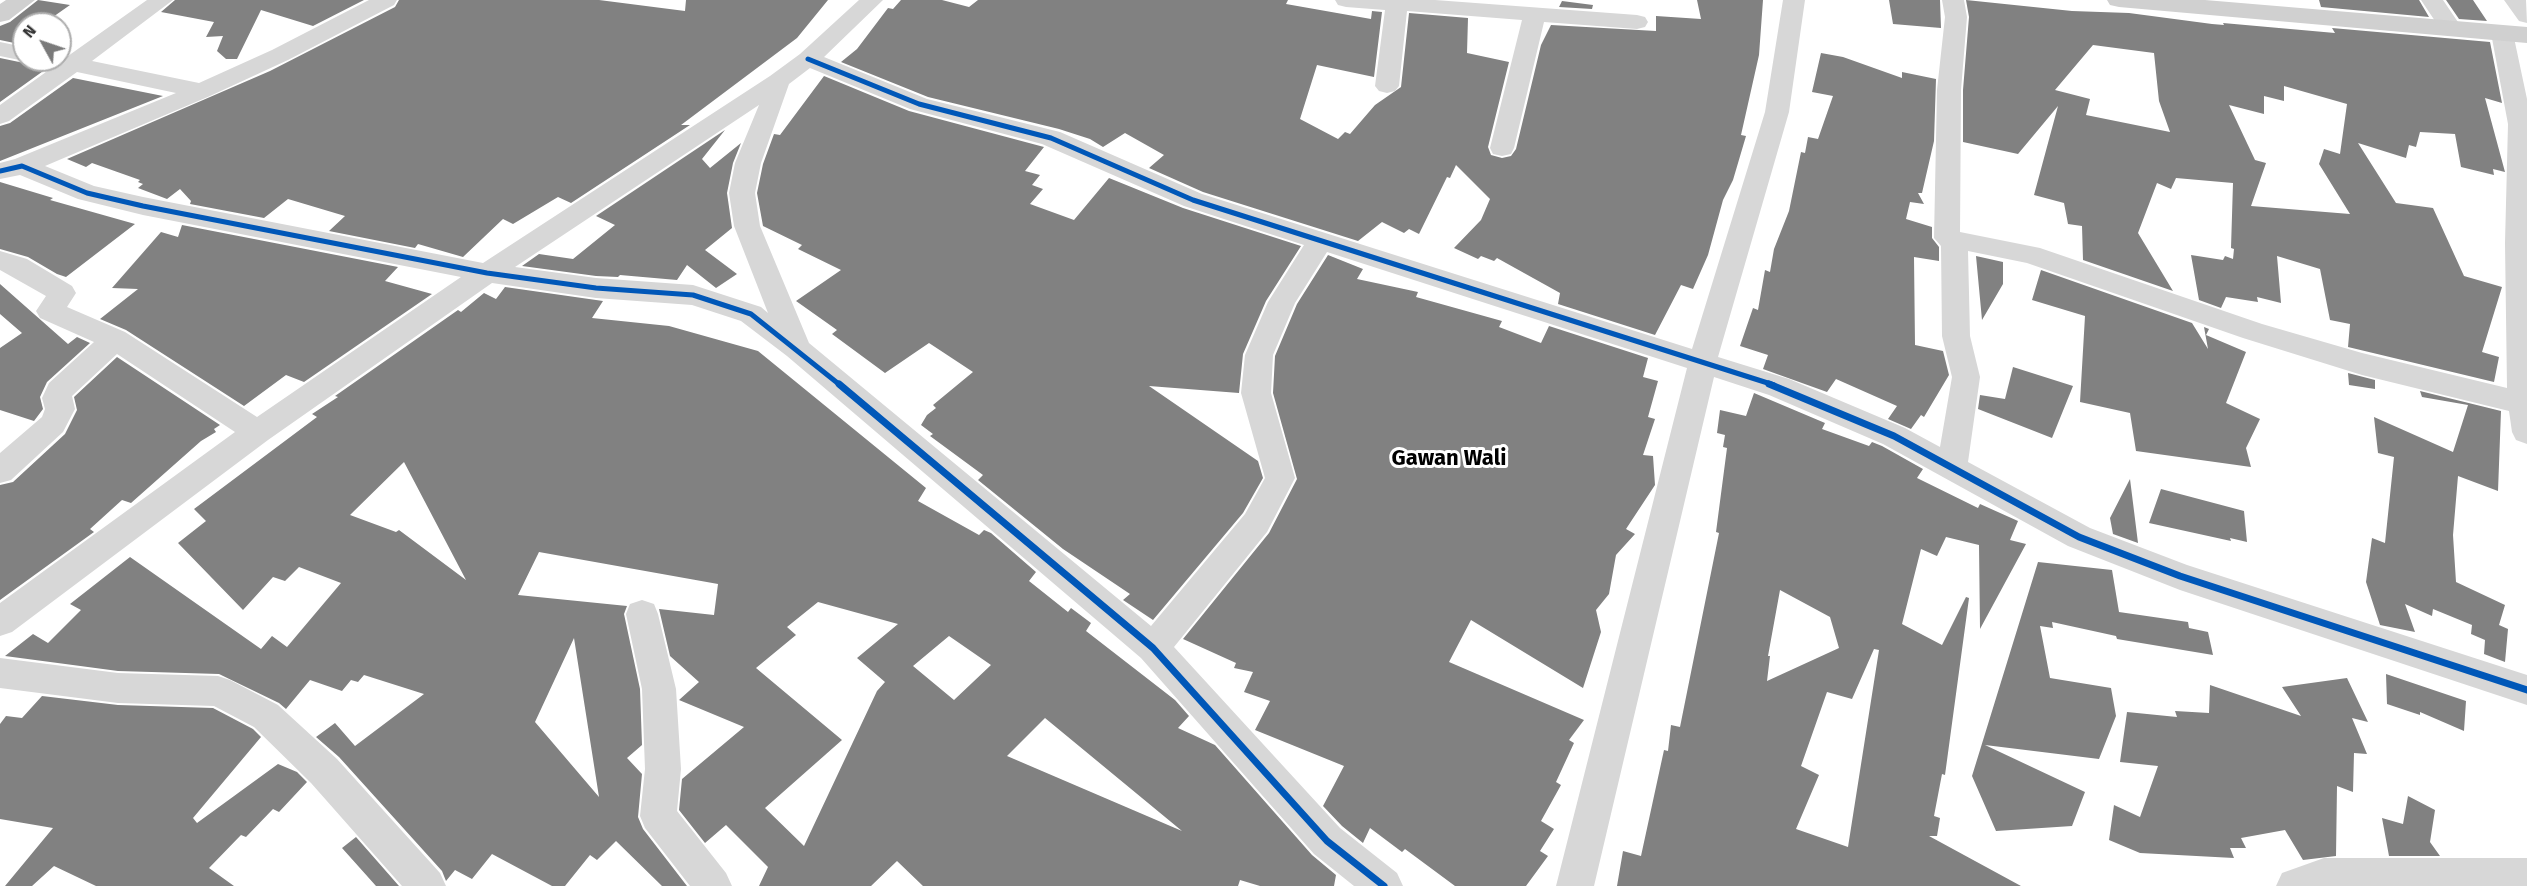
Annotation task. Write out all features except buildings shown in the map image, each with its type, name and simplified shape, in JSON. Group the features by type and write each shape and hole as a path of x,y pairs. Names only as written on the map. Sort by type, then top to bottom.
{"street":[{"path":"0,15 23,0"},
{"path":"72,55 162,0"},
{"path":"11,169 202,91 280,55 386,0"},
{"path":"0,622 257,432 487,273 778,81 808,59 872,0"},
{"path":"1346,0 1637,22"},
{"path":"1575,886 1704,361 1778,112 1794,0"},
{"path":"1947,238 1950,157 1949,90 1956,17 1953,0"},
{"path":"2119,0 2514,34 2524,124 2523,305 2524,403 2527,432"},
{"path":"2432,0 2451,28"},
{"path":"2515,0 2527,16"},
{"path":"1387,86 1396,2"},
{"path":"1502,148 1534,15"},
{"path":"808,59 919,104 1052,138 1192,200 1704,361 1779,387 1894,436 2089,541 2180,576 2527,690"},
{"path":"72,64 202,91"},
{"path":"0,116 50,72"},
{"path":"778,81 768,114 748,163 742,193 743,210 747,226 797,349"},
{"path":"11,169 87,194 487,273 596,288 693,295 751,314 797,349 1153,648 1327,841 1384,886"},
{"path":"1947,238 1954,241 1956,336 1966,377 1952,468"},
{"path":"1947,238 2031,255 2362,364 2524,403"},
{"path":"1153,648 1256,524 1280,478 1256,393 1259,355 1282,302 1321,240"},
{"path":"0,260 17,267 62,293 50,311 115,339 257,432"},
{"path":"0,471 53,424 60,409 57,398 59,391 115,339"},
{"path":"642,614 659,689 663,769 658,816 713,886"},
{"path":"0,673 118,688 218,691 266,716 324,771 427,886"},
{"path":"2295,886 2324,876 2527,876"}],"cycle path":[{"path":"808,59 919,104 1051,138 1193,200 1779,387 1894,436 2079,537 2180,576 2527,690"},
{"path":"0,171 22,166 87,193 143,206 487,273 596,288 693,295 751,314 797,349 1153,648 1327,841 1384,886"}],"district":[{"name":"Gawan Wali","path":"1449,459"}]}
